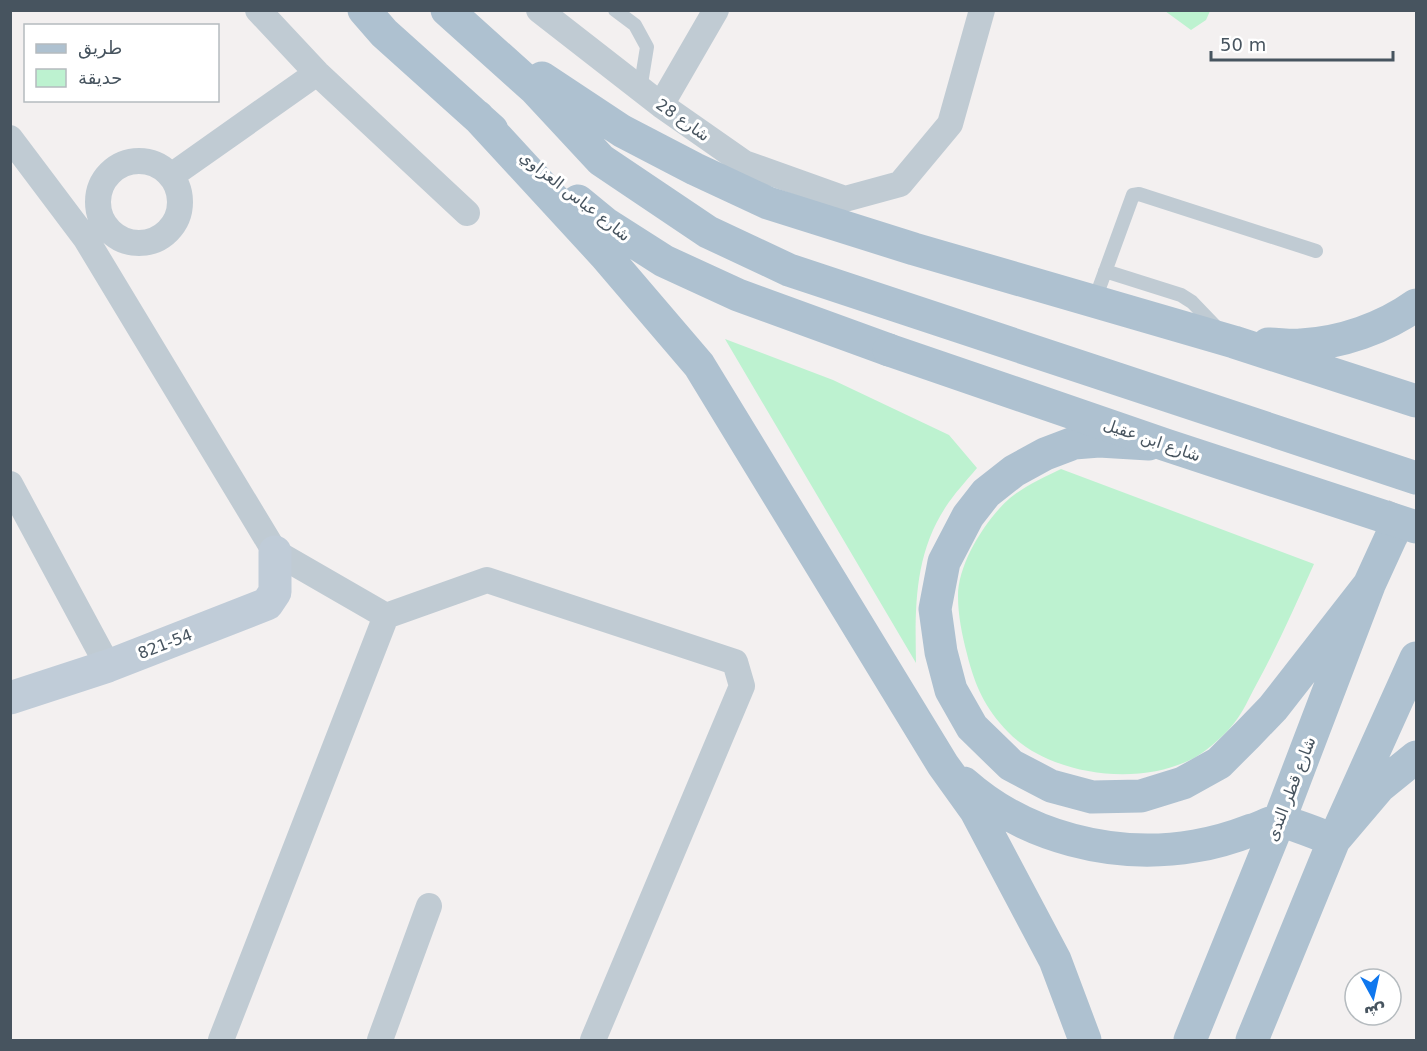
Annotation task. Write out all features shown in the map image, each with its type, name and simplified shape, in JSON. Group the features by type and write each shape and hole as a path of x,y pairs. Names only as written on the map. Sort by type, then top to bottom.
{"main road":[{"name":"شارع عباس العزاوي","path":"364,10 384,33 477,116 606,224 664,261 738,295 889,350"},
{"path":"447,10 535,89 601,160 708,232 789,270 1416,478"},
{"path":"472,33 622,131 696,169 768,202 914,249 1232,341 1416,401"},
{"path":"477,116 605,255 699,365 943,765 976,811 1055,960 1085,1041"},
{"path":"1232,341 1301,345 1349,337 1397,319 1416,305"},
{"name":"شارع ابن عقيل","path":"889,350 1404,532"},
{"path":"1166,446 1099,441 1074,444 1045,454 1014,471 986,493 968,516 944,562 935,609 941,652 951,690 972,727 1011,765 1051,786 1092,797 1141,796 1183,783 1219,763 1273,708 1369,585"},
{"name":"شارع قطر الندى","path":"1190,1041 1279,821 1369,585 1404,532"},
{"path":"1252,1041 1334,840 1416,658"},
{"path":"1334,840 1379,787 1416,757"},
{"path":"943,765 977,795 1017,819 1059,837 1103,847 1149,850 1195,846 1239,835 1279,821 1334,840"}],"street":[{"path":"258,10 317,74 468,213"},
{"name":"شارع 28","path":"538,10 640,90 744,163 845,199 900,184 950,124 982,10"},
{"path":"661,105 716,10"},
{"path":"171,176 317,74"},
{"path":"10,138 95,233 274,552 386,616"},
{"path":"147,161 160,166 171,176 179,189 181,203 177,218 161,238 147,243 129,243 116,237 95,233 100,185 115,168 128,162 147,161"},
{"path":"10,484 108,666"},
{"name":"821-54","path":"10,698 108,666 267,604 275,592 274,552"},
{"path":"221,1041 386,616 487,580 735,662 742,686 593,1041"},
{"path":"380,1041 429,906"}],"lane":[{"path":"615,10 635,25 647,47 640,90"},
{"path":"1094,302 1133,195 1139,194 1316,251"},
{"path":"1105,271 1181,295 1192,302 1232,341"}],"green space":[{"path":"1165,11 1210,11 1206,20 1191,30"},
{"path":"725,339 833,380 949,435 977,468 945,508 927,545 918,583 916,663"},
{"path":"1061,469 1314,564 1241,714 1220,738 1190,760 1169,768 1145,773 1120,774 1095,772 1047,759 1026,747 1008,732 993,714 977,686 962,632 958,596 959,583 968,556 983,530 1010,498"}],"tunnel":[{"path":"1391,537 1416,480"}]}
